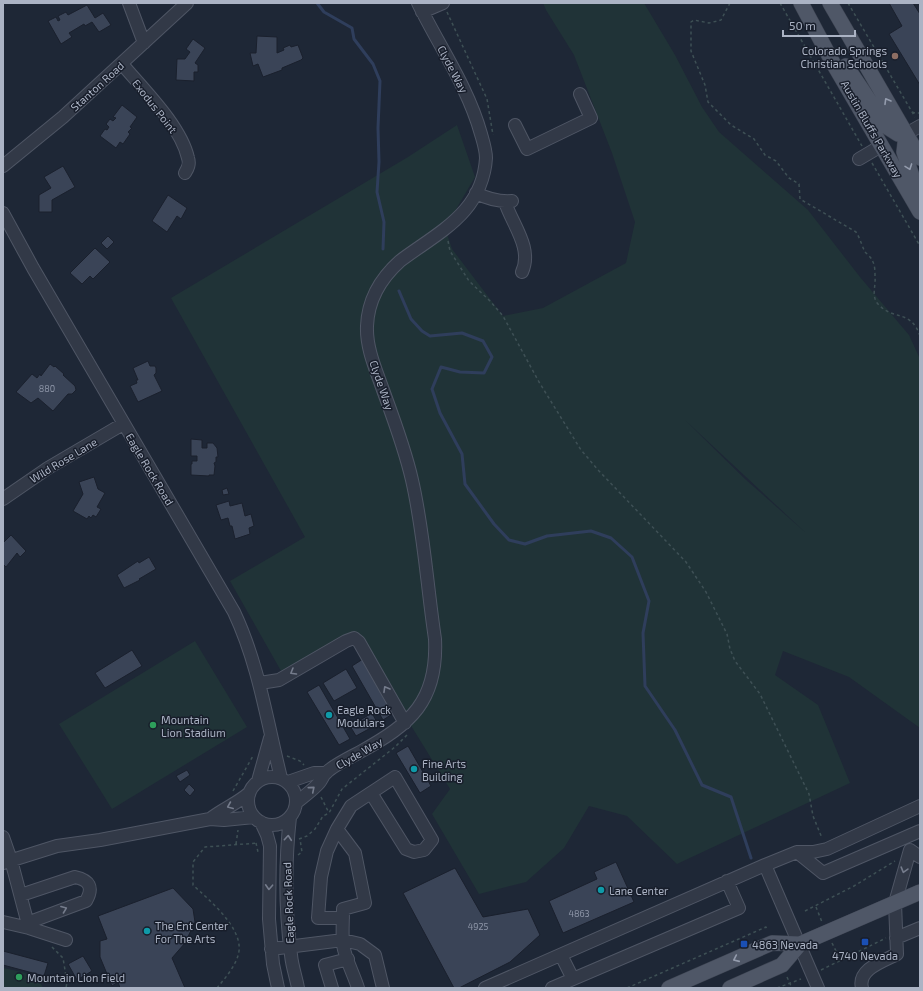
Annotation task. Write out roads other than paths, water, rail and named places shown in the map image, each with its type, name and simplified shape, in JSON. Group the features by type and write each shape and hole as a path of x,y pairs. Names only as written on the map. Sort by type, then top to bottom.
{"main road":[{"name":"Austin Bluffs Parkway","path":"801,3 833,63 920,212"},
{"path":"830,3 920,158"},
{"path":"811,22 845,64 887,127 898,134 906,134"},
{"path":"906,134 904,152 920,199"},
{"path":"669,988 772,943 800,944 920,892"},
{"path":"730,988 782,965 800,944"}],"street":[{"path":"129,3 144,43"},
{"name":"Stanton Road","path":"3,166 63,117 187,3"},
{"path":"420,7 443,3"},
{"name":"Clyde Way","path":"326,773 382,740 408,727 431,683 435,665 435,639 419,516 412,480 399,435 373,361 367,338 367,327 370,304 374,294 386,275 400,260 445,228 465,211 483,178 486,156 479,124 468,97 420,7"},
{"name":"Exodus Point","path":"122,64 167,118 178,135 189,159 189,166 185,172"},
{"path":"515,125 527,148 584,122 591,118 580,94"},
{"path":"906,134 920,126"},
{"path":"863,157 882,146"},
{"path":"476,193 486,198 509,202 526,259 522,272"},
{"name":"Eagle Rock Road","path":"3,213 33,268 234,612 250,651 260,683 270,736 284,780 293,788 296,795 296,803 290,817 286,867 287,923 298,988"},
{"name":"Wild Rose Lane","path":"3,499 48,468 124,424"},
{"path":"260,683 278,680 346,641 354,638 359,642 408,727"},
{"name":"Eagle Rock Road","path":"270,736 258,780 252,786 248,794 248,806 269,842 270,864 268,904 273,964 278,988"},
{"path":"258,780 274,776 284,780 314,773 326,773"},
{"path":"296,803 320,783 326,773"},
{"path":"343,918 318,918 321,876 327,851 337,829 351,806 371,793 395,778 432,840 424,850 414,852 406,849 371,793"},
{"path":"210,818 223,809 237,803 248,794"},
{"path":"486,988 765,865 797,852 813,852 827,849 920,806"},
{"path":"7,861 58,846 100,840 210,818 224,820 237,818 257,820 269,825 284,822 290,817"},
{"path":"337,829 356,853 365,903 343,910 344,946 358,988"},
{"path":"797,852 823,873 920,831"},
{"path":"3,837 7,861 21,895 28,926"},
{"path":"862,988 861,985 866,971 897,954 895,903 915,853 904,838"},
{"path":"765,865 818,988"},
{"path":"21,895 75,878 84,879 89,884 90,894 86,901 28,926"},
{"path":"552,988 739,908 727,881"},
{"path":"3,922 28,926 66,940"},
{"path":"896,935 920,928"},
{"path":"272,949 343,940 360,944 375,955 383,988"},
{"path":"561,955 573,979"},
{"path":"332,988 325,966 348,960"}],"waterway":[{"path":"317,3 324,12 352,28 354,39 373,64 380,81 377,192 384,222 383,249"},
{"path":"399,291 411,319 422,331 430,336 462,333 483,341 492,357 484,373 460,372 441,367 432,389 440,413 462,454 465,484 494,524 509,540 525,544 547,536 591,531 611,538 632,557 649,601 643,633 645,686 675,730 702,785 731,797 751,858"}],"place":[{"name":"Colorado Springs Christian Schools","path":"895,56"},
{"name":"Eagle Rock Modulars","path":"329,715"},
{"name":"Mountain Lion Stadium","path":"153,725"},
{"name":"Fine Arts Building","path":"414,769"},
{"name":"Lane Center","path":"601,890"},
{"name":"The Ent Center For The Arts","path":"147,931"},
{"name":"4740 Nevada","path":"865,942"},
{"name":"4863 Nevada","path":"744,944"},
{"name":"Mountain Lion Field","path":"19,977"}]}
